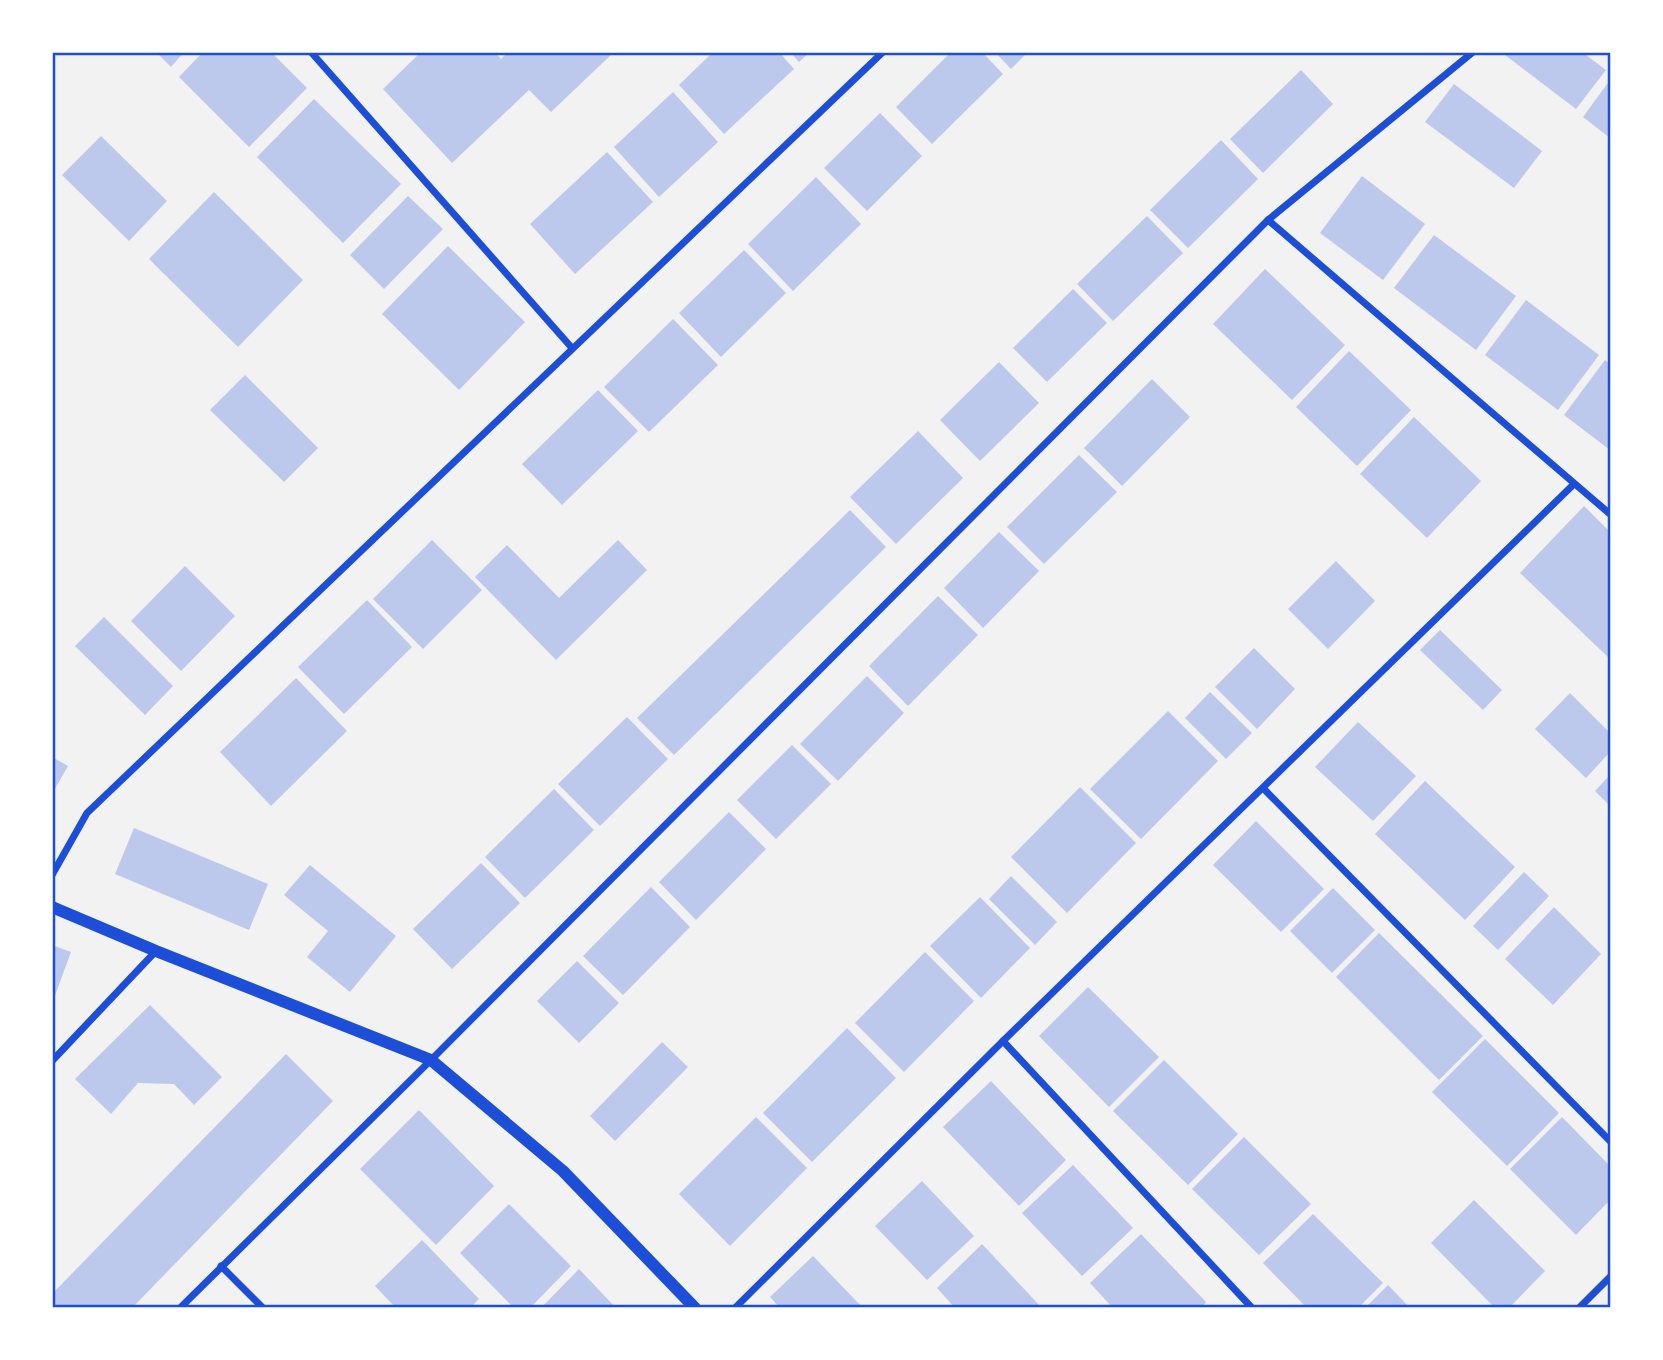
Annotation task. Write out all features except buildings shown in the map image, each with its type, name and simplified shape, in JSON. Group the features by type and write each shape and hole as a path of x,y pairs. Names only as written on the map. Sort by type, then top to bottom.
{"street":[{"path":"311,52 572,348"},
{"path":"52,875 87,813 883,52"},
{"path":"180,1307 431,1060 1268,220 1473,52"},
{"path":"1268,220 1611,514"},
{"path":"736,1307 1003,1041 1574,484"},
{"path":"1263,788 1611,1141"},
{"path":"52,907 431,1060 563,1171 695,1307"},
{"path":"52,1061 156,951"},
{"path":"1003,1041 1252,1307"},
{"path":"221,1266 263,1307"},
{"path":"1579,1307 1611,1277"}]}
